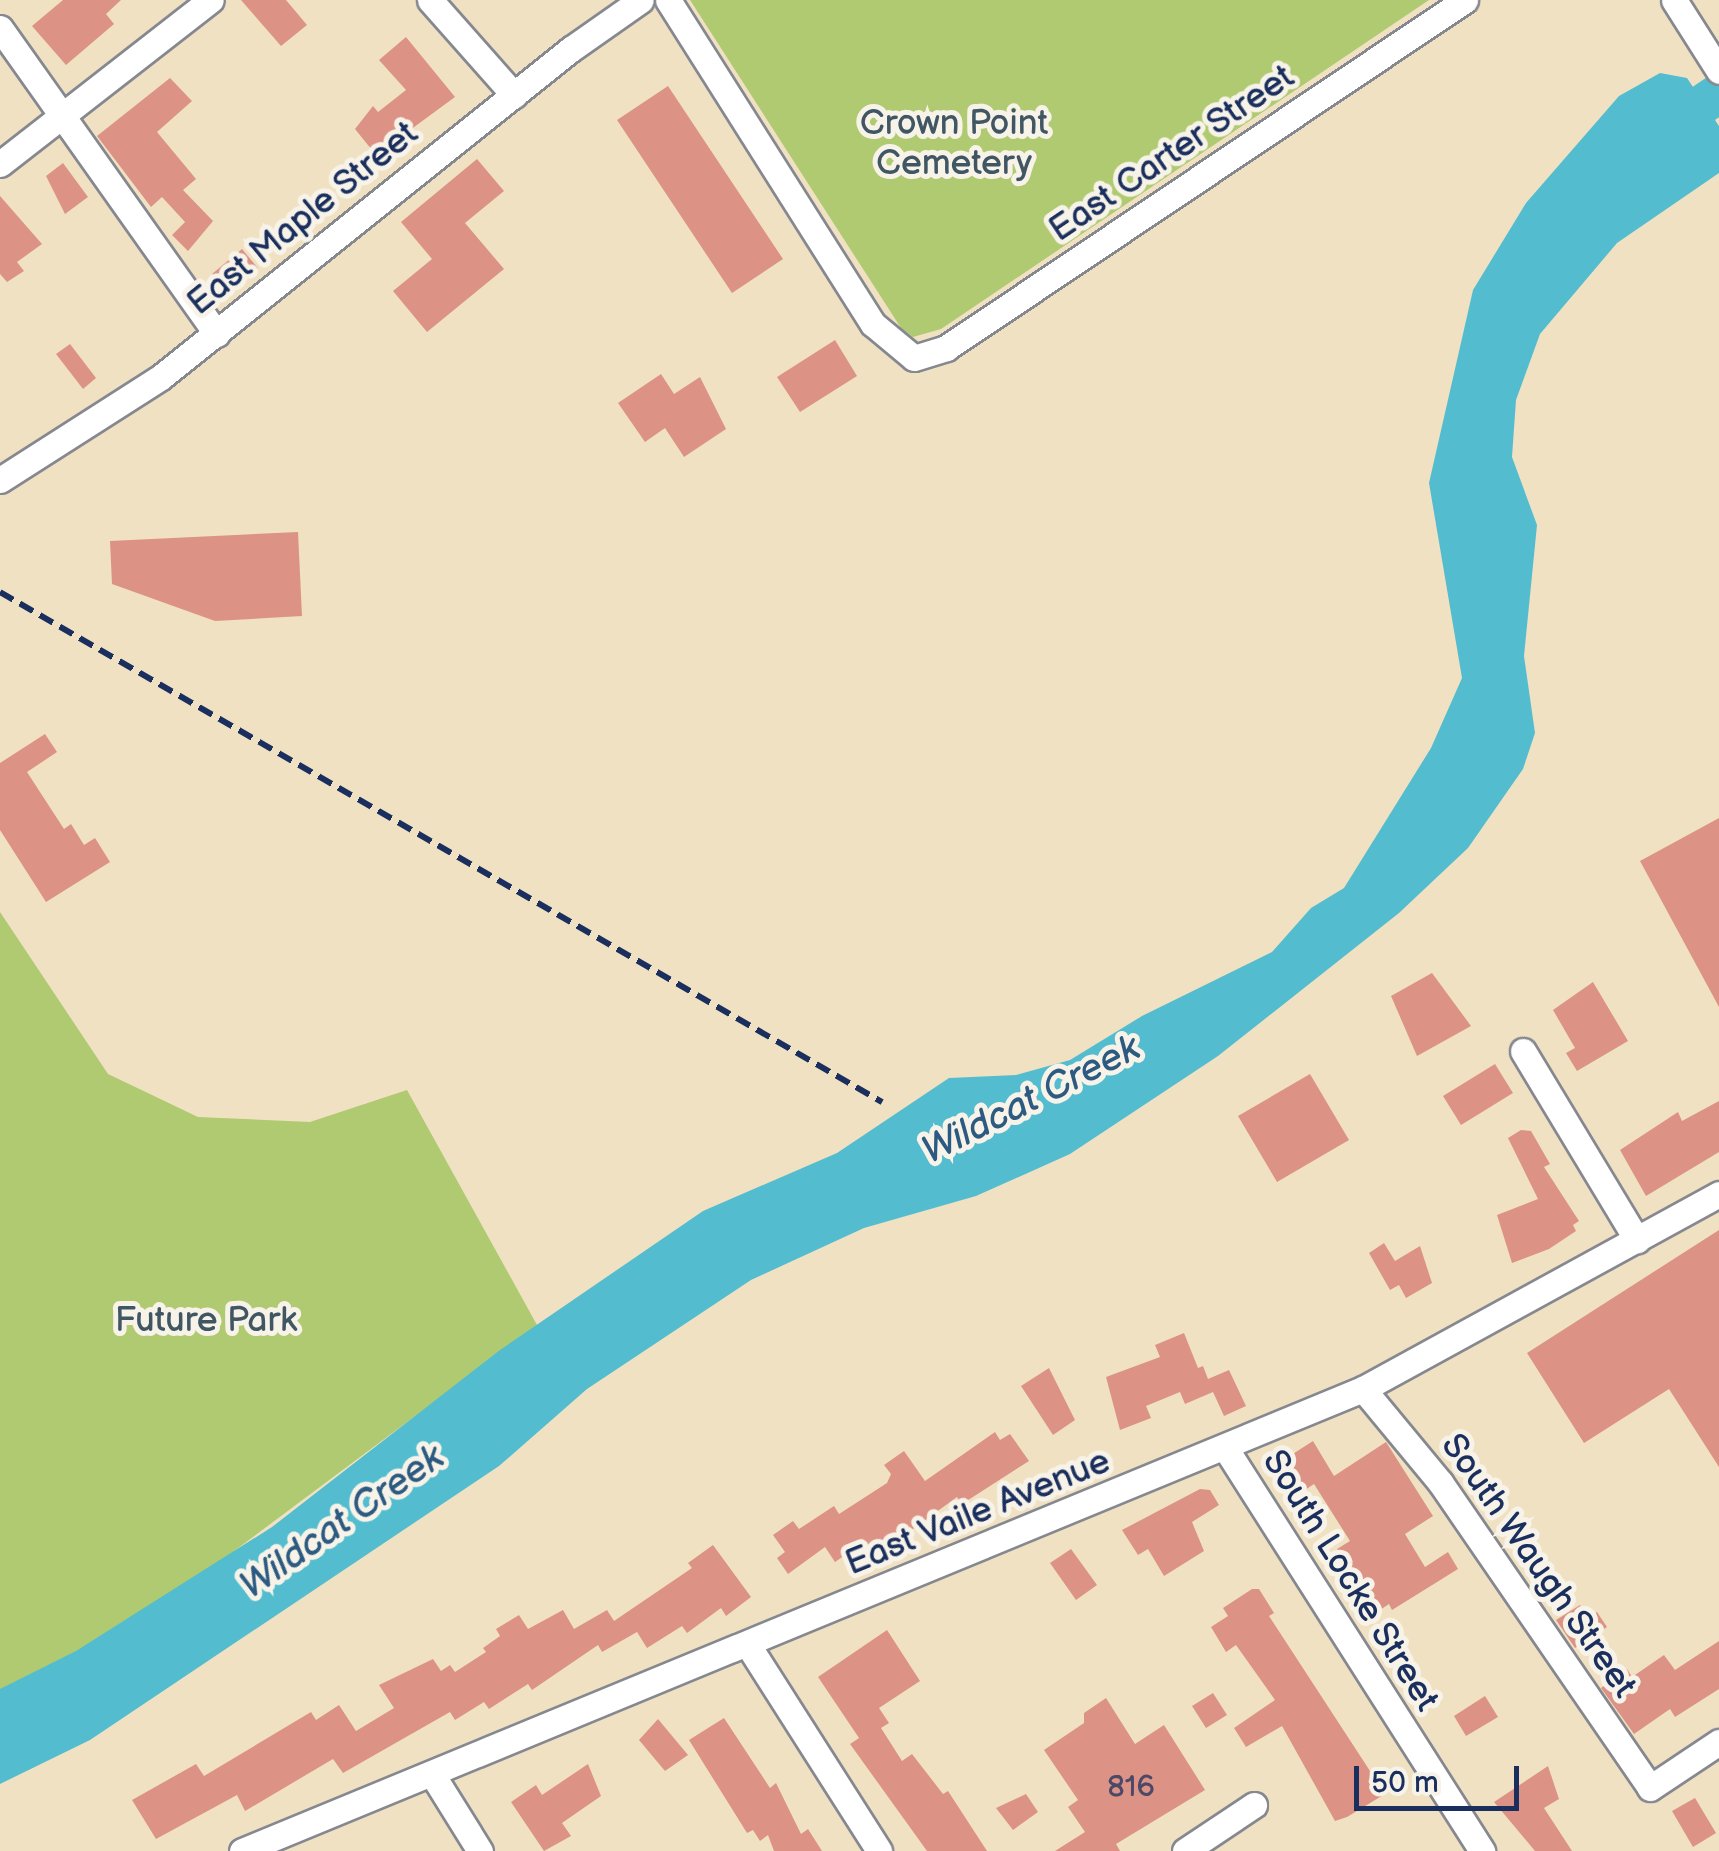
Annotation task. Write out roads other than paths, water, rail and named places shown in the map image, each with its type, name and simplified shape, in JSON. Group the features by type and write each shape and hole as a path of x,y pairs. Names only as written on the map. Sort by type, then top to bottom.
{"street":[{"path":"0,164 66,118 211,0"},
{"path":"430,0 514,94"},
{"name":"East Maple Street","path":"0,480 217,334 514,94 641,0"},
{"name":"East Carter Street","path":"668,0 873,324 914,358 946,348 1465,0"},
{"path":"1674,0 1719,71"},
{"path":"0,28 217,334"},
{"path":"1523,1050 1637,1240"},
{"name":"East Vaile Avenue","path":"242,1851 1362,1389 1719,1194"},
{"name":"South Waugh Street","path":"1362,1389 1440,1482 1650,1788 1719,1742"},
{"name":"South Locke Street","path":"1226,1448 1482,1851"},
{"path":"748,1644 879,1851"},
{"path":"432,1774 480,1851"},
{"path":"1185,1851 1254,1805"}],"water":[{"path":"1660,73 1687,78 1719,126 1719,173 1617,243 1540,334 1516,400 1512,457 1537,525 1524,656 1535,733 1523,769 1468,848 1399,913 1218,1056 1070,1154 976,1196 864,1228 751,1280 587,1389 499,1466 90,1740 0,1784 0,1689 76,1651 272,1527 500,1350 703,1211 837,1153 949,1078 1016,1075 1070,1060 1142,1016 1272,952 1311,908 1344,888 1431,748 1462,678 1429,483 1473,290 1526,203 1619,96"}],"waterway":[{"name":"Wildcat Creek","path":"1660,133 1719,93"}],"railway":[{"path":"0,592 882,1102"}],"park label":[{"name":"Crown Point Cemetery","path":"954,144"},
{"name":"Future Park","path":"206,1321"}]}
